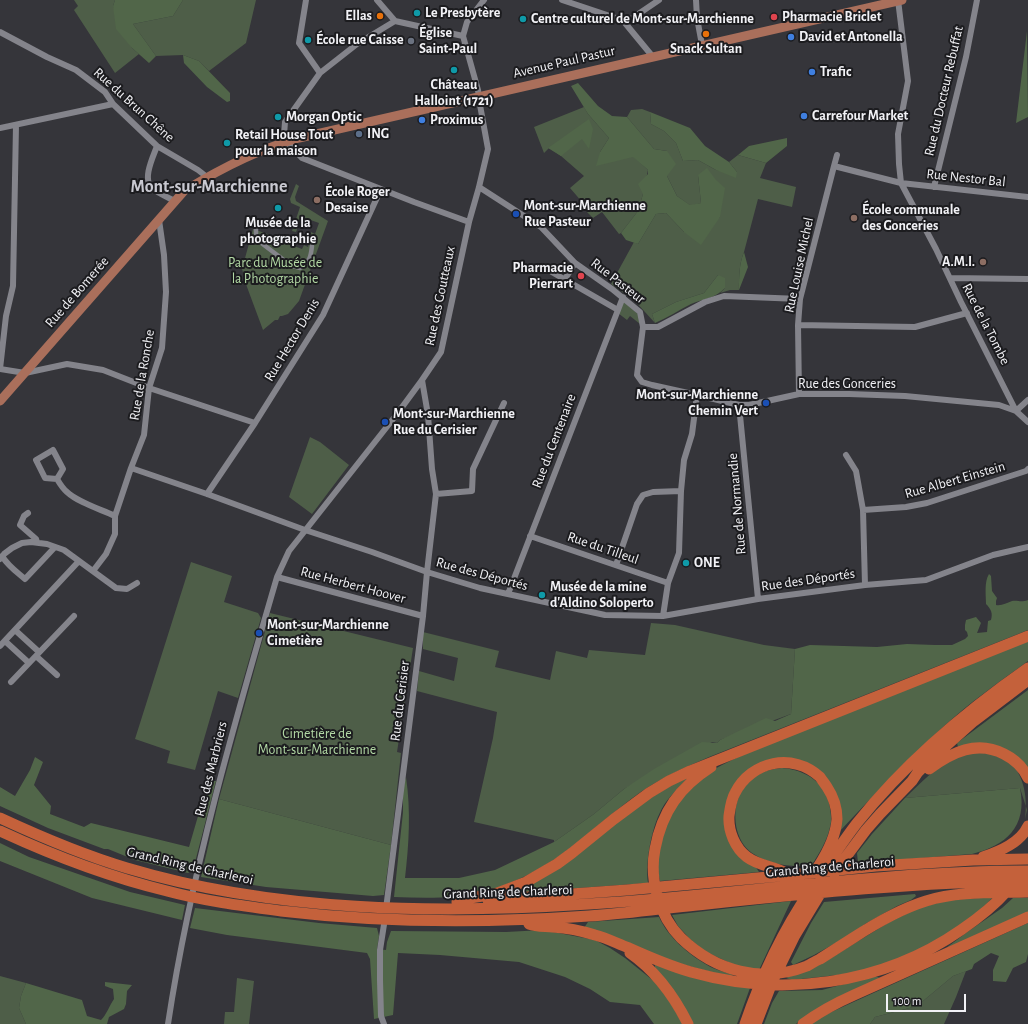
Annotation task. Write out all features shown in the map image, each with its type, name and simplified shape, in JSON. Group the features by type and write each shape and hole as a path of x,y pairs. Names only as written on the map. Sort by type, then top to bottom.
{"highway":[{"path":"457,902 470,898 495,894 526,882 567,857 649,793 690,771 1028,636"},
{"path":"745,1024 764,975 785,932 803,901 804,892 823,858 900,775 940,737 981,702 1028,668"},
{"path":"757,1021 773,980 794,937 826,885 855,843 923,767 957,735 1028,680"},
{"path":"912,781 946,757 972,748 998,751 1019,765 1028,778"},
{"path":"728,755 692,781 670,806 663,819 658,834 653,858 653,872 656,890 660,904 667,919 677,934 688,945 714,963 728,969 744,973 771,974 788,972 808,966 881,921 906,908 926,901 961,894 1028,892"},
{"path":"790,875 758,864 746,857 738,848 733,838 729,822 734,794 740,784 749,775 761,767 776,763 793,763 807,769 820,778 830,792 835,804 837,819 836,843"},
{"name":"Grand Ring de Charleroi","path":"0,818 36,835 126,868 207,888 256,896 319,903 414,909 510,908 590,904 896,876 1028,870"},
{"path":"973,860 1007,847 1020,837 1028,826"},
{"name":"Grand Ring de Charleroi","path":"0,831 44,851 77,863 122,879 168,892 278,911 356,918 412,920 518,920 590,916 896,886 995,881 1028,881"},
{"path":"414,909 429,903 627,890 876,866 973,860 1028,859"},
{"path":"518,920 532,925 573,929 596,935 666,964 712,977 746,983 797,986 851,978 881,970 908,960 946,941 991,907 1005,893 1028,862"},
{"path":"803,1024 812,1017 848,997 1028,917"},
{"path":"612,941 633,955 664,984 688,1024"}],"main road":[{"name":"Avenue Paul Pastur","path":"175,201 184,191 207,177 246,157 286,142 370,121 899,0"},
{"name":"Rue de Bomerée","path":"0,401 175,201"}],"street":[{"path":"306,0 299,43 320,73"},
{"path":"377,0 395,21 463,36 467,22 484,0"},
{"path":"562,0 619,19 625,23 653,56"},
{"path":"625,23 659,0"},
{"path":"696,0 697,18 702,45"},
{"name":"Rue de la Tombe","path":"899,0 908,81 898,134 899,164 902,183 1016,411 1028,422"},
{"name":"Rue du Docteur Rebuffat","path":"934,187 966,57 977,0"},
{"path":"395,21 357,44 320,73 286,122 284,135 286,142 302,158 468,222"},
{"name":"Rue du Brun Chêne","path":"0,32 47,57 76,70 105,92 113,104 156,146 198,170 207,177"},
{"name":"Rue des Goutteaux","path":"305,530 397,414 441,352 468,222 479,187 488,149 478,90 463,36"},
{"path":"0,128 113,104"},
{"path":"16,125 13,286 6,316 0,369 25,373 67,364 103,370 149,388 255,423"},
{"path":"156,146 148,172 148,182 152,188 175,201"},
{"name":"Rue Louise Michel","path":"799,394 798,325 800,299 837,155"},
{"path":"834,166 902,183"},
{"name":"Rue Nestor Bal","path":"902,183 1028,197"},
{"name":"Rue Pasteur","path":"479,187 541,227 575,263 640,312 643,327 658,327 705,302 724,296 800,299"},
{"name":"Rue Hector Denis","path":"207,494 255,423 323,315 381,189"},
{"name":"Rue de la Ronche","path":"93,572 106,554 115,534 115,516 144,435 149,388 162,348 165,299 164,254 159,220"},
{"path":"256,229 257,239 260,242 289,264 296,267 300,268 307,263 311,254 312,246"},
{"path":"565,279 575,263"},
{"path":"542,267 618,310"},
{"path":"950,278 1028,279"},
{"name":"Rue du Centenaire","path":"508,594 623,298"},
{"path":"798,325 915,327 967,313"},
{"name":"Rue des Gonceries","path":"643,327 637,375 642,382 739,405 749,405 799,394 905,396 999,405 1016,411"},
{"name":"Rue du Cerisier","path":"384,1024 382,1016 380,980 380,950 423,616 436,494 432,469 428,415 422,380"},
{"path":"663,616 668,583 679,553 681,491 684,460 692,434 697,395"},
{"path":"1016,411 1028,400"},
{"path":"436,494 472,491 473,469 504,403"},
{"name":"Rue de Normandie","path":"739,405 758,599"},
{"path":"53,450 63,469 57,479 45,478 36,460 53,450"},
{"path":"846,455 856,471 863,510 865,585"},
{"name":"Rue des Déportés","path":"131,468 427,572 480,588 605,615 663,616 758,599 865,585 926,580 993,555 1028,547"},
{"name":"Rue Albert Einstein","path":"863,510 906,507 927,503 1026,472 1028,469"},
{"path":"57,479 65,491 71,496 115,516"},
{"path":"616,566 637,504 643,495 653,492 681,491"},
{"path":"28,513 24,516 20,525 36,539 37,542"},
{"name":"Rue des Marbriers","path":"168,1024 186,924 225,757 277,577 289,551 305,530"},
{"name":"Rue du Tilleul","path":"530,536 668,583"},
{"path":"55,547 25,579 1,558 12,548 22,543 37,542 46,544 55,547 64,550 116,588 127,589 137,583"},
{"path":"0,646 79,561"},
{"name":"Rue Herbert Hoover","path":"277,577 423,616"},
{"path":"11,682 74,616"},
{"path":"15,630 57,675"},
{"path":"5,641 29,663"}],"green space":[{"path":"74,0 115,0 113,6 132,48 139,54 115,73 74,10 78,6"},
{"path":"115,0 183,0 173,16 133,24 156,56 149,63 132,48 116,29 113,6"},
{"path":"183,0 256,0 246,43 209,71 199,61 183,55 156,56 133,24 173,16"},
{"path":"1027,31 1028,117 1016,123"},
{"path":"183,55 199,61 230,93 230,101 227,102 207,87 184,63"},
{"path":"578,83 598,106 612,116 627,117 654,149 667,151 676,164 667,176 677,196 690,205 701,203 698,175 707,168 716,180 725,188 720,217 701,245 684,232 666,213 656,214 638,244 626,240 621,233 638,211 643,194 638,184 648,174 648,170 633,157 596,166 600,152 609,138 588,114 571,86"},
{"path":"584,107 588,114 609,138 600,152 634,157 648,170 638,211 619,234 602,212 593,218 587,212 588,211 582,204 583,203 570,188 584,176 561,156 549,148 544,153 534,127"},
{"path":"642,109 650,112 651,124 664,131 676,143 683,161 698,160 716,170 737,172 729,162 738,155 766,163 760,178 796,187 792,207 758,199 741,261 739,290 730,290 720,293 725,288 718,275 704,293 676,302 652,314 655,323 634,300 611,284 634,242 638,244 656,214 666,213 684,232 720,217 698,175 701,203 691,206 677,196 667,176 667,151 654,149 627,117 631,110"},
{"path":"650,112 690,128 705,146 729,162 737,172 736,178 716,170 698,160 683,161 676,143 664,131 651,124"},
{"path":"589,119 593,129 589,149 582,139 561,156 548,148"},
{"path":"787,138 787,146 766,163 738,155 749,146"},
{"name":"Parc du Musée de la Photographie","path":"296,184 299,186 295,197 296,201 328,221 299,301 288,314 280,316 278,320 275,320 263,330 242,269 253,229 288,241 289,239 296,242 294,246 302,249 304,245 308,247 311,232 315,234 319,223 302,217 296,232 292,231 300,207 291,203 290,199"},
{"path":"744,252 748,267 739,290 740,266"},
{"path":"718,275 725,278 725,288 713,296 691,304 655,323 652,314 676,302 704,293"},
{"path":"624,301 640,316 640,324 630,316 627,320 618,313"},
{"path":"310,437 320,442 349,465 312,514 289,497"},
{"path":"191,562 232,576 224,602 258,613 261,618 238,698 218,691 195,770 167,763 170,751 135,739"},
{"path":"989,574 991,576 992,591 997,598 996,605 1002,605 1012,601 1028,600 1028,630 709,757 675,772 631,799 561,855 534,872 515,881 484,892 462,896 428,898 394,897 403,812 403,787 406,777 409,802 409,828 405,878 459,878 495,870 554,842 594,814 624,789 654,769 702,742 717,743 720,740 766,718 775,721 791,714 795,649 810,645 877,647 907,644 952,645 968,636 965,630 966,620 976,617 981,623 977,633 987,632 988,621 991,620 992,615 986,604 986,585"},
{"name":"Cimetière de Mont-sur-Marchienne","path":"270,613 413,648 397,752 401,753 391,845 219,799"},
{"path":"651,623 675,625 764,645 795,649 791,714 720,740 717,743 712,742 624,789 594,814 554,842 554,840 474,822 493,738 497,712 417,691 419,671 454,681 458,658 423,649 423,632 499,651 495,667 550,680 556,651 587,658 589,650 645,655"},
{"path":"1028,639 1028,661 974,701 943,727 903,765 839,832 819,772 760,764 724,818 759,872 660,881 657,865 658,852 670,812 686,792 711,771 744,754"},
{"path":"1028,690 1028,771 1017,759 958,747 957,743"},
{"path":"975,752 986,753 1003,758 1016,769 1023,784 1026,806 1020,788 905,798 942,765 957,757"},
{"path":"35,757 43,762 34,785 51,806 50,814 84,827 91,823 189,847 203,799 206,798 211,781 216,781 193,870 188,873 135,860 48,828 0,806 0,787 15,796 30,770"},
{"path":"782,768 791,769 814,779 825,791 828,799 831,825 825,842 811,866 795,866 773,863 759,857 746,848 738,834 735,818 737,801 741,792 756,776 767,771"},
{"path":"693,772 664,805 656,822 650,843 647,874 648,883 508,893 634,808"},
{"path":"1020,788 1022,802 1021,814 1017,824 1004,840 995,846 972,854 858,863 857,853 905,798"},
{"path":"219,799 391,845 384,895 373,896 266,887 201,877"},
{"path":"0,843 29,857 130,892 185,905 182,920 92,898 0,861"},
{"path":"915,894 916,896 911,900 865,924 852,934 814,955 793,965 791,962 811,923 824,902"},
{"path":"993,897 980,911 943,938 892,962 855,973 792,980 786,978 826,961 891,921 918,908 949,900"},
{"path":"1013,898 1028,898 1028,915 946,948 1002,908"},
{"path":"791,901 759,970 739,967 704,951 678,926 672,915"},
{"path":"195,908 319,923 377,928 379,936 377,949 386,950 391,931 506,932 543,930 595,940 625,958 655,982 666,996 683,1024 654,1024 640,1005 610,1002 590,989 565,977 519,962 398,953 393,1015 374,1019 370,959 367,953 227,935 190,928"},
{"path":"659,917 673,938 693,956 710,967 734,975 729,977 674,962 584,928 588,922"},
{"path":"1028,923 1028,954 1026,962 1013,968 1006,982 993,981 993,970 999,956 991,953 974,964 972,969 953,976 917,1006 875,1017 870,1024 810,1024 816,1019"},
{"path":"655,964 750,988 737,1024 693,1024 655,968"},
{"path":"966,971 944,1024 870,1024 875,1017 917,1006 953,976"},
{"path":"0,976 26,983 21,996 19,1008 26,1024 0,1024"},
{"path":"874,976 884,979 799,1021 796,1024 764,1024 772,1003 779,991 822,990"},
{"path":"237,978 254,981 249,1024 224,1024 225,1012 234,1012"},
{"path":"105,982 132,985 127,991 124,1009 109,1017 107,1024 26,1024 19,1008 21,996 26,983 82,1000 87,1016 101,1020 114,999 113,989 105,986"}],"place":[{"name":"Le Presbytère","path":"417,13"},
{"name":"Ellas","path":"380,16"},
{"name":"Pharmacie Briclet","path":"774,17"},
{"name":"Centre culturel de Mont-sur-Marchienne","path":"523,19"},
{"name":"Snack Sultan","path":"706,34"},
{"name":"David et Antonella","path":"791,37"},
{"name":"École rue Caisse","path":"308,40"},
{"name":"Église Saint-Paul","path":"411,41"},
{"name":"Château Halloint (1721)","path":"454,70"},
{"name":"Trafic","path":"812,72"},
{"name":"Carrefour Market","path":"804,116"},
{"name":"Morgan Optic","path":"278,117"},
{"name":"Proximus","path":"422,120"},
{"name":"ING","path":"359,134"},
{"name":"Retail House Tout pour la maison","path":"227,143"},
{"name":"École Roger Desaise","path":"317,200"},
{"name":"Musée de la photographie","path":"278,208"},
{"name":"Mont-sur-Marchienne Rue Pasteur","path":"516,214"},
{"name":"École communale des Gonceries","path":"854,218"},
{"name":"A.M.I.","path":"983,262"},
{"name":"Pharmacie Pierrart","path":"581,276"},
{"name":"Mont-sur-Marchienne Chemin Vert","path":"766,403"},
{"name":"Mont-sur-Marchienne Rue du Cerisier","path":"385,422"},
{"name":"ONE","path":"686,563"},
{"name":"Musée de la mine d'Aldino Soloperto","path":"542,595"},
{"name":"Mont-sur-Marchienne Cimetière","path":"259,633"}],"district":[{"name":"Mont-sur-Marchienne","path":"209,187"}]}
